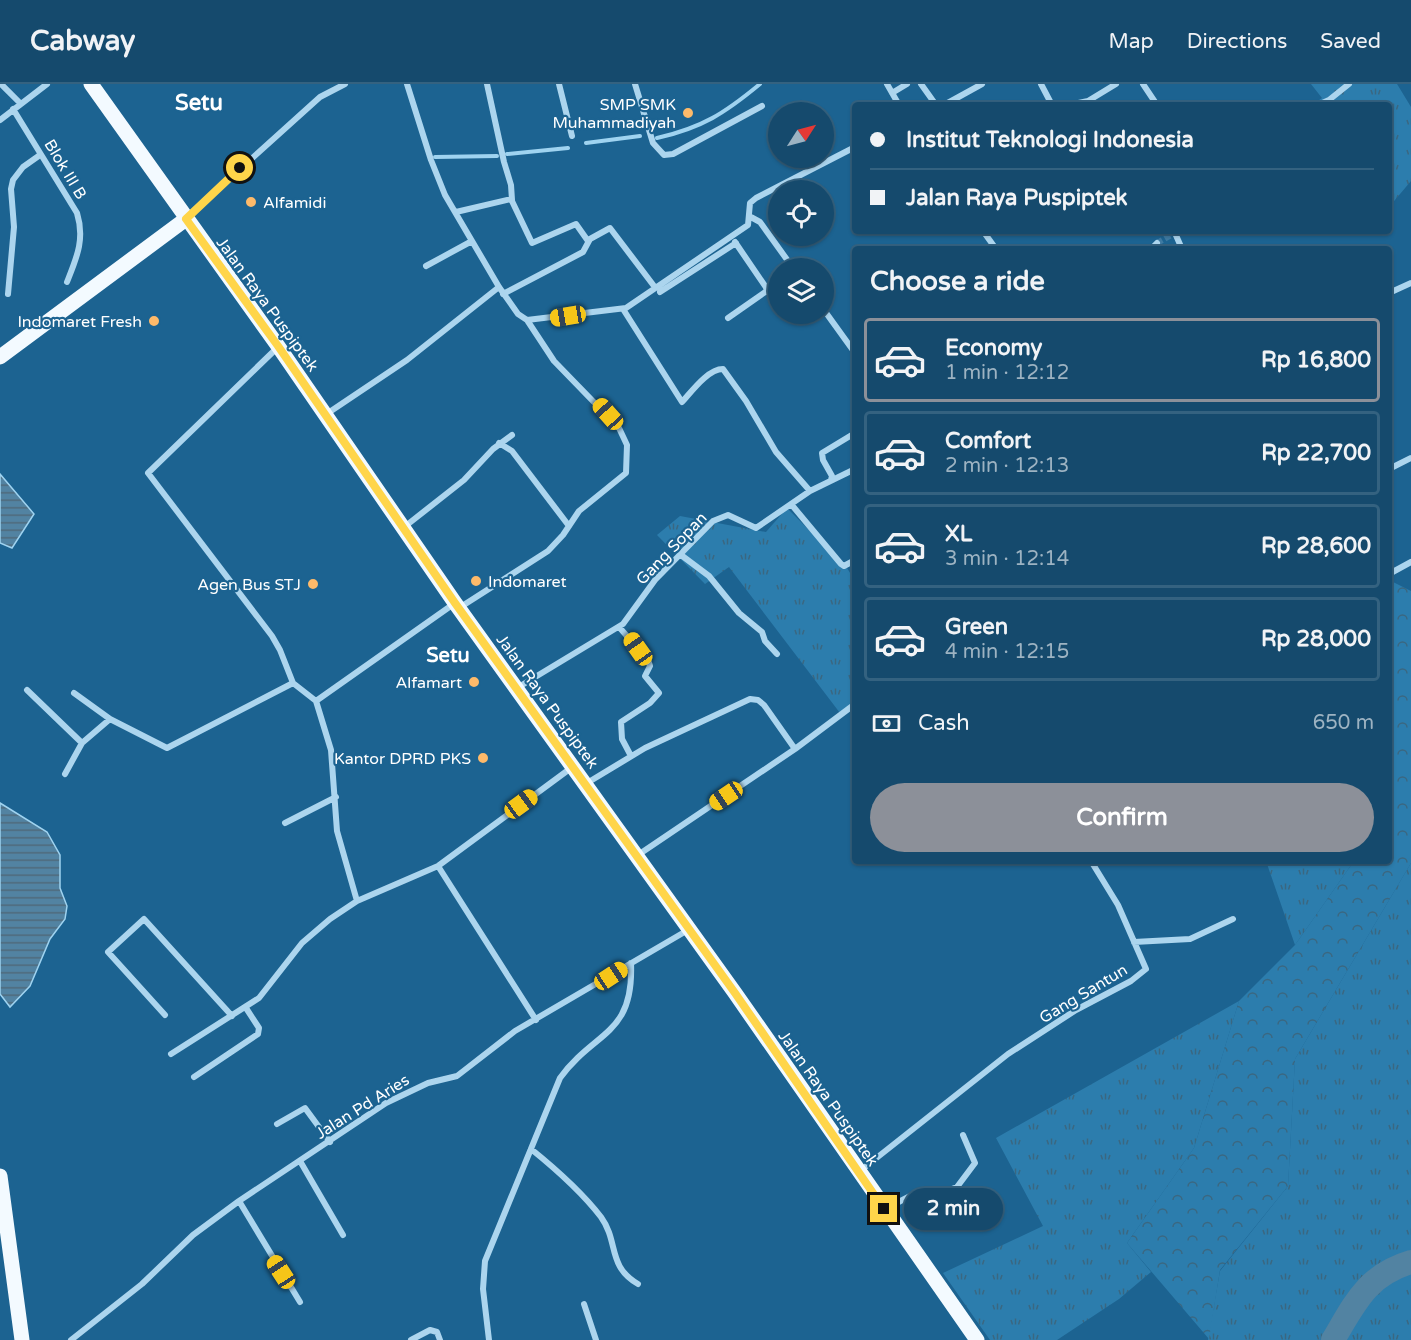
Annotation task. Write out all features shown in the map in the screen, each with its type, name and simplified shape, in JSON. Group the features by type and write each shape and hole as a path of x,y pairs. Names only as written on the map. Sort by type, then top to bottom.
{"main road":[{"name":"Jalan Raya Puspiptek","path":"91,84 278,346 457,606 574,766 977,1340"},
{"path":"0,357 186,219"},
{"path":"0,1176 22,1340"}],"street":[{"path":"1,84 20,103"},
{"path":"0,120 47,84"},
{"path":"186,219 320,97 345,84"},
{"path":"316,701 457,606 540,557 559,540 579,511 625,475 627,445 619,428 554,360 527,320 518,314 503,294 472,241 431,160 407,84"},
{"path":"487,84 504,162 512,184 512,200 532,243 576,224 588,241"},
{"path":"559,84 572,136"},
{"path":"635,84 653,143 659,153 666,156 762,106"},
{"path":"887,84 897,102"},
{"path":"892,93 907,84"},
{"path":"921,84 934,102"},
{"path":"949,102 982,84"},
{"path":"1041,84 1050,102"},
{"path":"1083,102 1116,84"},
{"path":"1143,84 1155,102"},
{"path":"1325,102 1349,84"},
{"name":"Blok III B","path":"13,108 81,225 81,247 67,282"},
{"path":"527,320 623,309 748,225 750,204 756,198 852,149"},
{"path":"8,294 14,227 11,189 13,180 23,167 40,155"},
{"path":"456,212 512,200"},
{"path":"749,216 760,222 786,258"},
{"path":"503,294 583,252 588,241 611,228 654,286"},
{"path":"728,318 768,290 731,237"},
{"path":"426,266 472,241"},
{"path":"660,292 736,243"},
{"path":"1154,246 1157,243"},
{"path":"1392,292 1411,283"},
{"path":"325,416 407,360 499,287"},
{"path":"623,309 682,402 699,383 718,369 723,369 746,401 776,452 810,491"},
{"path":"834,324 852,349"},
{"path":"278,346 148,473 272,636 293,683 316,701 331,750 338,831 357,901"},
{"path":"403,528 464,480 499,443 512,435"},
{"path":"831,480 832,476 822,453 852,435"},
{"path":"499,443 512,451 569,526"},
{"path":"1392,468 1411,458"},
{"name":"Gang Sopan","path":"517,689 619,627 655,580 706,528 722,516 730,515 754,528 810,491 852,471"},
{"path":"791,504 841,564 844,566 852,562"},
{"path":"681,555 709,576 739,613 762,632 765,641 777,654"},
{"path":"1392,572 1411,562"},
{"path":"619,627 648,660 650,664 645,676 659,693 653,700 621,722 622,739 631,756"},
{"path":"74,693 110,719 167,748 293,683"},
{"path":"27,690 82,743"},
{"path":"586,784 631,756 732,706 753,699 764,705 795,749"},
{"path":"637,856 795,749 852,706"},
{"path":"65,774 82,743 110,719"},
{"path":"171,1054 246,1008 266,991 302,942 330,919 357,901 438,866 574,766"},
{"path":"285,823 336,797"},
{"name":"Gang Santun","path":"858,1172 1008,1054 1076,1010 1142,974 1146,965 1118,905 1093,864"},
{"path":"438,866 536,1020"},
{"path":"165,1015 108,952 144,919 232,1016"},
{"path":"1134,942 1190,939 1233,919"},
{"name":"Jalan Pd Aries","path":"71,1340 142,1284 193,1235 239,1201 386,1103 415,1088 457,1076 478,1062 505,1037 688,929"},
{"path":"489,1340 483,1289 485,1261 560,1078 575,1060 609,1034 625,1013 632,983 631,963"},
{"path":"194,1077 258,1034 259,1028 246,1008"},
{"path":"277,1124 305,1108 330,1142"},
{"path":"884,1209 920,1191 942,1193 960,1185 975,1163 963,1135"},
{"path":"531,1149 567,1179 602,1219 623,1274 638,1284"},
{"path":"300,1161 343,1235"},
{"path":"239,1201 300,1302"},
{"path":"584,1304 596,1340"},
{"path":"411,1340 425,1331 434,1330 440,1340"}],"green space":[{"path":"1311,84 1397,84 1411,107 1411,181 1392,203 1392,102 1316,102 1322,98"},
{"path":"787,508 847,568 852,576 852,705 840,713 729,567 705,584 657,535 680,516 766,532"},
{"path":"1392,582 1411,591 1411,863 1295,1059 1288,1186 1220,1270 1209,1339 1127,1243 1194,1148 1239,1001 1295,945 1352,864 1392,864"},
{"path":"1411,863 1411,1340 1208,1340 1220,1271 1288,1186 1295,1059"},
{"path":"1267,864 1352,864 1295,945"},
{"path":"1239,1001 1194,1148 1127,1243 1151,1272 1119,1299 1057,1340 990,1340 943,1273 1043,1226 996,1138"}],"shaded area":[{"path":"0,474 34,514 12,548 0,543"},
{"path":"0,803 47,832 60,855 60,888 67,906 65,919 50,939 30,986 10,1007 0,994"}],"waterway":[{"path":"657,138 712,118 760,84"},
{"path":"586,143 640,136"},
{"path":"507,154 568,148"},
{"path":"435,157 497,156"},
{"path":"1333,1340 1364,1292 1383,1274 1411,1262"}],"tunnel":[{"path":"1157,243 1173,234"}],"place":[{"name":"SMP SMK Muhammadiyah","path":"688,113"},
{"name":"Alfamidi","path":"251,202"},
{"name":"Indomaret Fresh","path":"154,321"},
{"name":"Indomaret","path":"476,581"},
{"name":"Agen Bus STJ","path":"313,584"},
{"name":"Alfamart","path":"474,682"},
{"name":"Kantor DPRD PKS","path":"483,758"}],"district":[{"name":"Setu","path":"199,102"},
{"name":"Setu","path":"448,655"}],"route":[{"path":"240,168 186,219 278,346 455,603 735,993 884,1209"}]}
